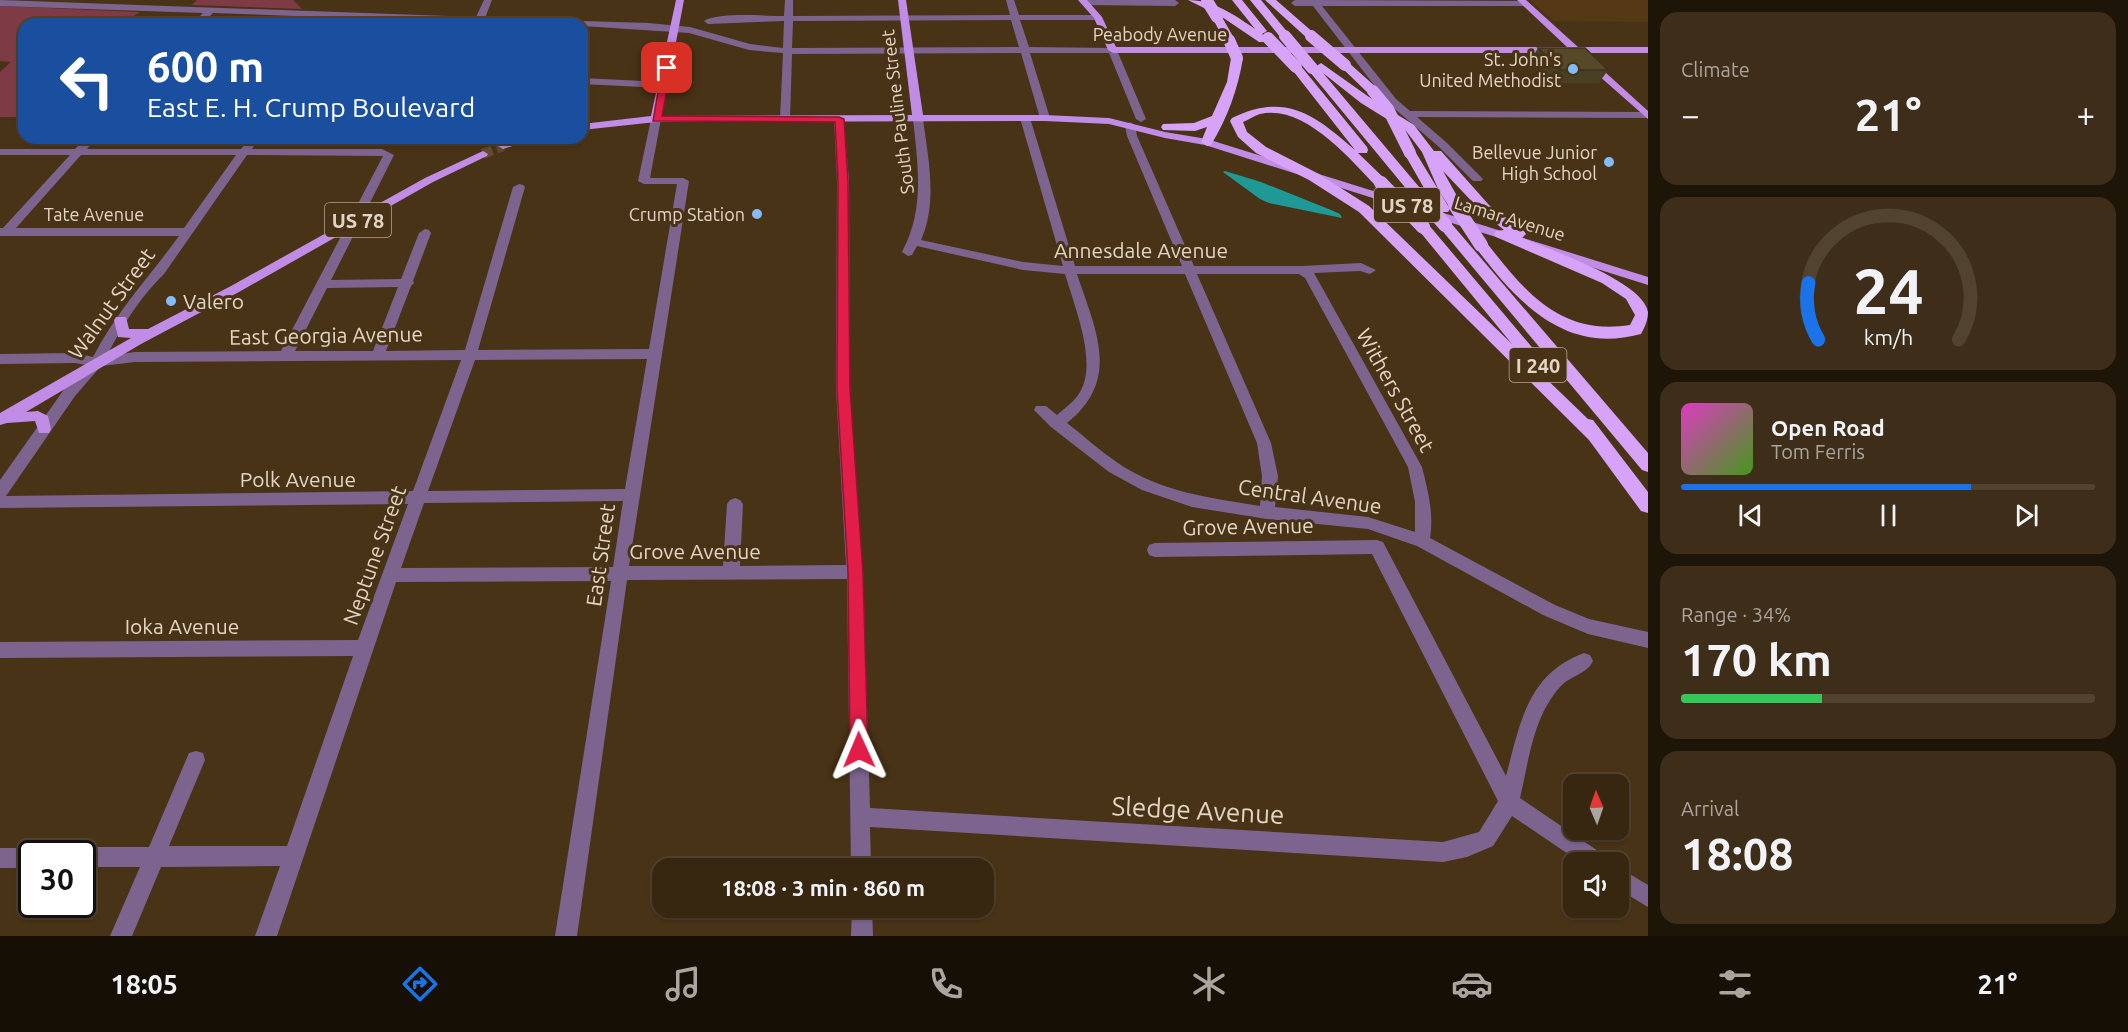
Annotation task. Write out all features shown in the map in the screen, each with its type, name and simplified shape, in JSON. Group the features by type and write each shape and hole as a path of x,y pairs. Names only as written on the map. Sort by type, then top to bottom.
{"highway":[{"path":"1193,0 1231,17 1265,39"},
{"path":"1207,0 1237,58 1233,82 1207,142"},
{"path":"1237,0 1265,39"},
{"path":"1270,0 1345,65 1373,91 1388,109 1443,210 1450,231"},
{"name":"I 240","path":"1257,2 1317,67 1418,194 1648,465"},
{"name":"I 240","path":"1265,39 1323,102 1387,185 1474,286 1648,506"},
{"path":"1317,67 1365,100 1409,121 1499,222 1542,247"},
{"path":"1387,185 1335,138 1308,119 1280,109 1250,111 1236,121 1242,134 1261,150 1314,177 1364,209 1594,435"},
{"path":"1167,127 1195,127 1219,118"},
{"path":"1409,121 1455,205 1481,245 1520,292 1549,316 1584,331 1617,334 1635,330 1643,315 1632,296 1607,280 1501,234"}],"main road":[{"path":"656,119 680,0"},
{"name":"South Pauline Street","path":"902,0 918,119"},
{"path":"1522,1 1643,106 1648,115"},
{"path":"1084,2 1098,17 1113,50"},
{"name":"Peabody Avenue","path":"1113,50 1648,50"},
{"name":"US 78","path":"588,126 656,119 1045,118 1135,122 1167,127 1189,137"},
{"name":"US 78","path":"1135,122 1165,135 1189,137"},
{"name":"Lamar Avenue","path":"1189,137 1648,281"},
{"path":"503,146 510,144"},
{"name":"US 78","path":"0,420 97,362 235,289 429,180 483,154"},
{"path":"121,320 121,331 126,335 156,330"},
{"path":"0,420 38,416 43,420 44,429"}],"street":[{"path":"480,18 488,0"},
{"path":"785,119 789,0"},
{"path":"1010,0 1045,118"},
{"path":"1295,3 1314,1 1522,1"},
{"path":"1314,1 1409,121 1477,178"},
{"path":"1084,2 1175,3"},
{"name":"Peabody Avenue","path":"0,3 210,10 343,11 449,18"},
{"path":"203,18 210,10"},
{"path":"339,18 343,11"},
{"path":"708,21 725,19 1098,17"},
{"name":"Peabody Avenue","path":"588,25 675,28 749,47 787,51 1113,50"},
{"path":"1113,50 1135,122 1132,136 1162,211 1264,443 1270,476 1267,513"},
{"path":"588,81 663,85"},
{"path":"1409,121 1648,115"},
{"path":"1026,118 1090,343 1092,380 1086,397 1077,408 1056,423"},
{"name":"East Street","path":"566,936 632,495 683,181 644,181 656,119"},
{"path":"839,119 843,181 843,389 855,572 861,858"},
{"name":"South Pauline Street","path":"911,247 926,207 918,119"},
{"path":"3,232 86,144"},
{"name":"Walnut Street","path":"0,492 70,392 97,362 121,320 188,232 250,144"},
{"path":"0,152 382,152 389,155 285,357"},
{"name":"Neptune Street","path":"266,936 364,648 470,355 519,187"},
{"name":"Tate Avenue","path":"3,232 188,232"},
{"path":"378,355 408,283 425,234"},
{"name":"Annesdale Avenue","path":"911,247 1023,266 1070,271 1302,270 1361,267 1370,270"},
{"name":"Withers Street","path":"1302,270 1310,276 1415,467 1425,522 1422,541"},
{"path":"322,284 408,283"},
{"name":"East Georgia Avenue","path":"0,359 75,358 97,362 135,357 654,354"},
{"name":"Central Avenue","path":"1041,410 1114,468 1147,486 1192,501 1267,513 1368,524 1422,541 1549,609 1588,626 1648,640"},
{"name":"Polk Avenue","path":"0,502 632,495"},
{"path":"731,574 735,504"},
{"name":"Grove Avenue","path":"1155,550 1377,547 1509,802"},
{"name":"Grove Avenue","path":"391,575 855,572"},
{"name":"Ioka Avenue","path":"0,650 364,648"},
{"path":"1582,852 1509,802 1532,712 1555,679 1584,661"},
{"path":"121,936 196,760"},
{"name":"Sledge Avenue","path":"861,817 1443,852 1467,847 1486,839 1509,802"},
{"path":"96,857 294,856"},
{"path":"0,859 18,858"},
{"path":"1629,884 1648,897"},
{"path":"862,918 862,936"}],"shaded area":[{"path":"197,0 293,0 302,9 192,5"},
{"path":"1530,0 1648,0 1648,22 1553,21"},
{"path":"0,6 140,12 130,18 18,18 18,117 0,117 0,72 11,62 0,61"}],"water":[{"path":"1223,172 1261,182 1331,210 1340,214 1342,218 1269,203"}],"building":[{"path":"1538,48 1585,48 1608,70 1561,70"}],"tunnel":[{"path":"483,154 503,146"}],"place":[{"name":"St. John's United Methodist","path":"1573,69"},
{"name":"Bellevue Junior High School","path":"1609,162"},
{"name":"Crump Station","path":"757,214"},
{"name":"Valero","path":"171,301"}],"route":[{"path":"667,68 656,119 839,119 843,181 843,389 855,572 859,750"}]}
